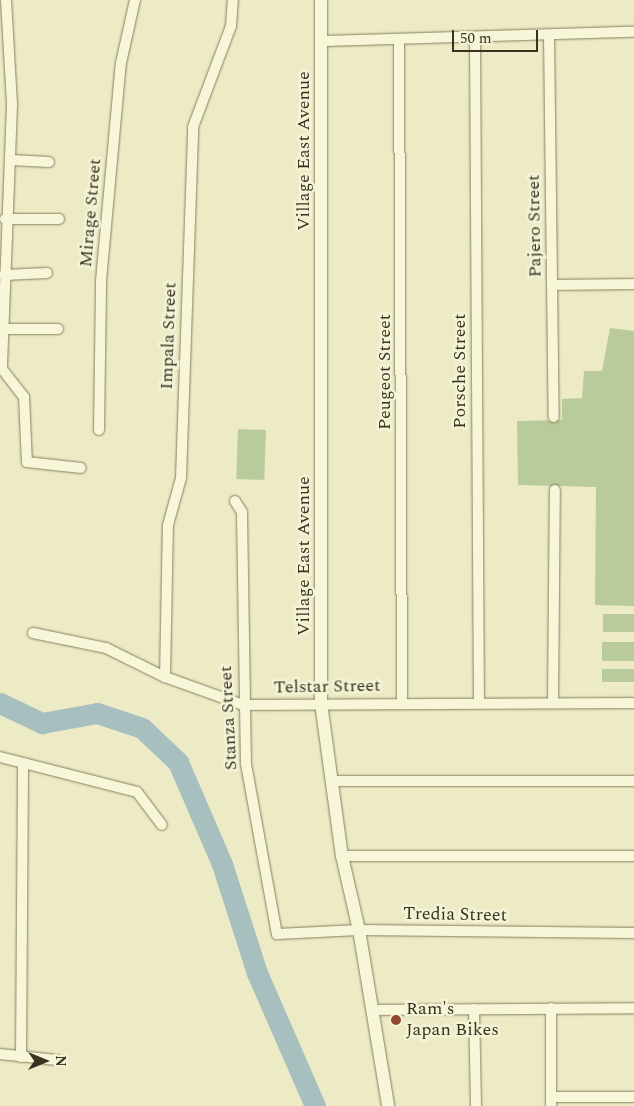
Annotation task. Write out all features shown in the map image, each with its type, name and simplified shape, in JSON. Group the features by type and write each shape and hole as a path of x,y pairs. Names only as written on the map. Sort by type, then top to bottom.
{"street":[{"path":"6,0 12,53 11,160 5,219 2,369 24,397 26,408 25,458 29,464 81,468"},
{"name":"Mirage Street","path":"99,430 100,281 121,63 135,0"},
{"name":"Impala Street","path":"165,677 168,524 181,478 193,127 231,26 233,0"},
{"name":"Village East Avenue","path":"321,0 321,703 330,781 342,856 359,930 388,1106"},
{"path":"322,41 634,32"},
{"name":"Pajero Street","path":"550,35 554,417"},
{"name":"Porsche Street","path":"475,38 479,703"},
{"name":"Peugeot Street","path":"398,40 402,703"},
{"path":"11,160 49,162"},
{"path":"5,219 59,219"},
{"path":"4,275 47,274"},
{"path":"552,285 634,284"},
{"path":"3,329 58,329"},
{"path":"553,702 555,490"},
{"name":"Stanza Street","path":"235,501 242,512 243,705 246,764 277,934"},
{"name":"Telstar Street","path":"33,632 106,648 165,677 243,705 321,703 634,703"},
{"path":"0,757 137,792 162,825"},
{"path":"20,1057 23,763"},
{"path":"330,781 634,781"},
{"path":"342,856 634,856"},
{"name":"Tredia Street","path":"277,934 359,930 634,933"},
{"path":"551,1008 551,1101 634,1097"},
{"path":"373,1010 634,1008"},
{"path":"474,1009 476,1106"},
{"path":"0,1054 57,1060"}],"green space":[{"path":"610,328 634,331 634,606 595,605 596,487 518,485 517,421 562,420 562,399 582,398 584,371 602,371"},
{"path":"238,429 266,430 264,480 236,479"},
{"path":"603,614 634,614 634,632 603,632"},
{"path":"602,642 634,642 634,661 602,661"},
{"path":"602,669 634,669 634,682 602,682"}],"waterway":[{"path":"0,703 42,723 97,713 142,728 178,762 222,864 257,973 315,1106"}],"place":[{"name":"Ram's Japan Bikes","path":"396,1020"}]}
